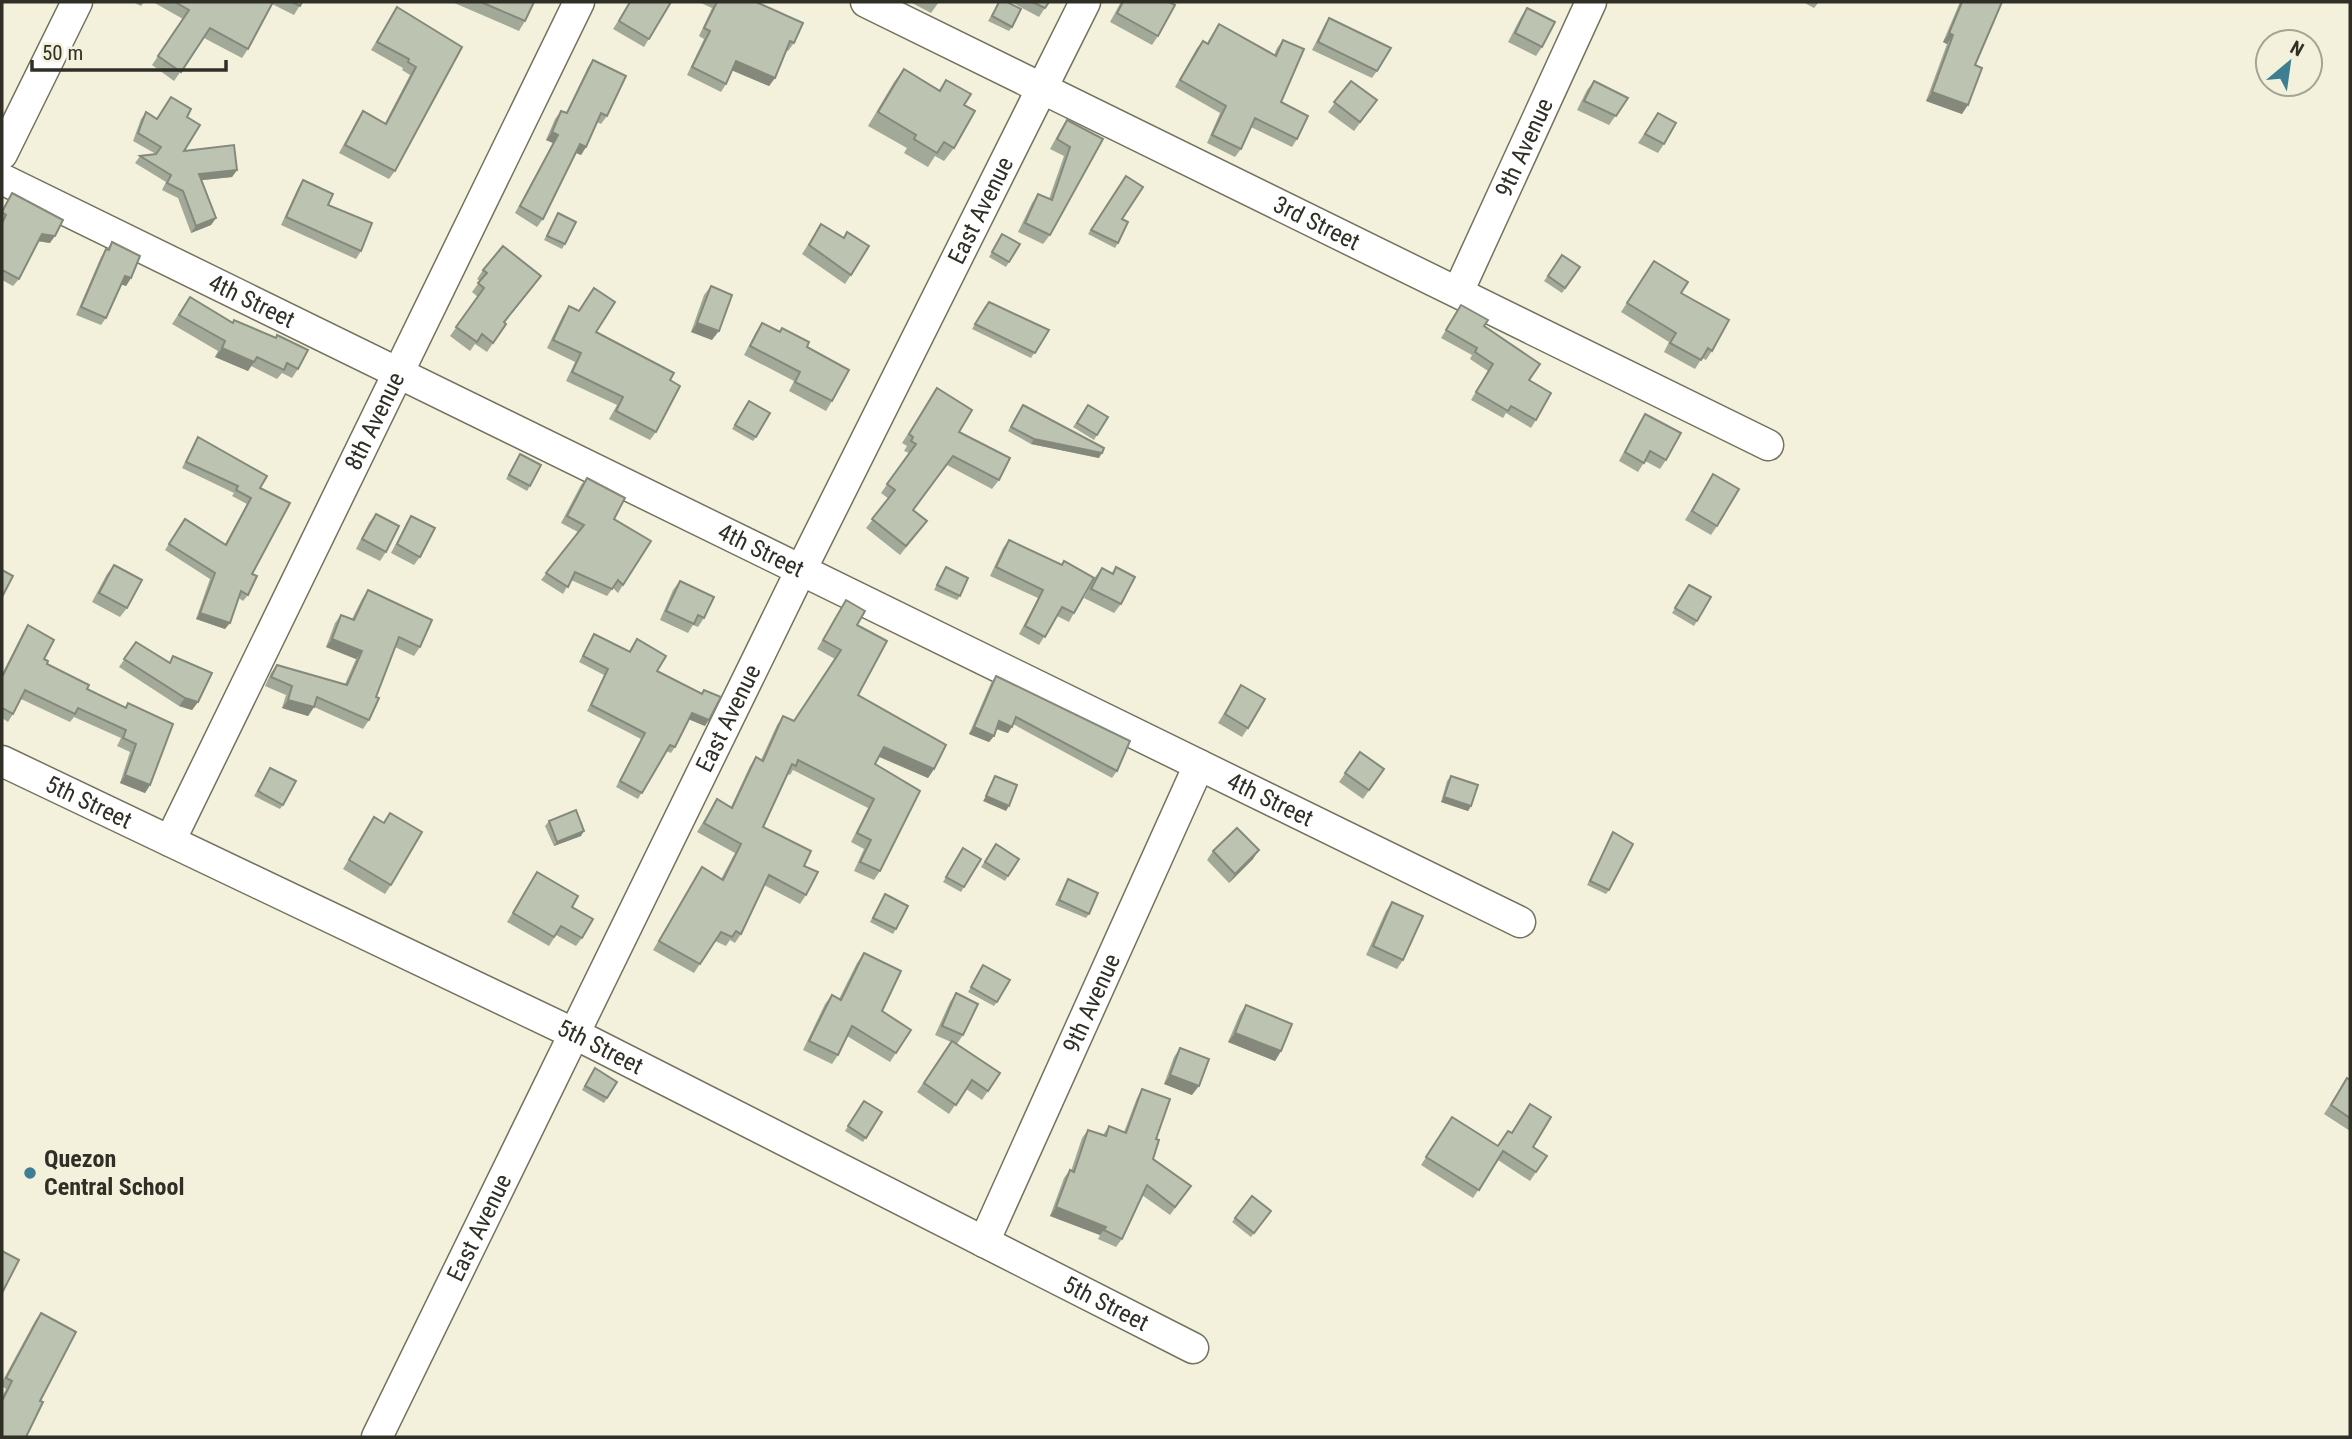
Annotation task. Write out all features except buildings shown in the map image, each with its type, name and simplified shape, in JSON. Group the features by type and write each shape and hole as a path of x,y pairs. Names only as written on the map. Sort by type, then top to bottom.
{"street":[{"path":"2,154 76,2"},
{"name":"8th Avenue","path":"170,841 579,2"},
{"name":"3rd Street","path":"866,2 1768,445"},
{"name":"East Avenue","path":"377,1437 801,570 1085,2"},
{"name":"9th Avenue","path":"1458,292 1591,2"},
{"name":"4th Street","path":"2,179 1520,922"},
{"name":"5th Street","path":"2,761 575,1034 1194,1348"},
{"name":"9th Avenue","path":"984,1242 1199,765"}],"place":[{"name":"Quezon Central School","path":"30,1173"}]}
